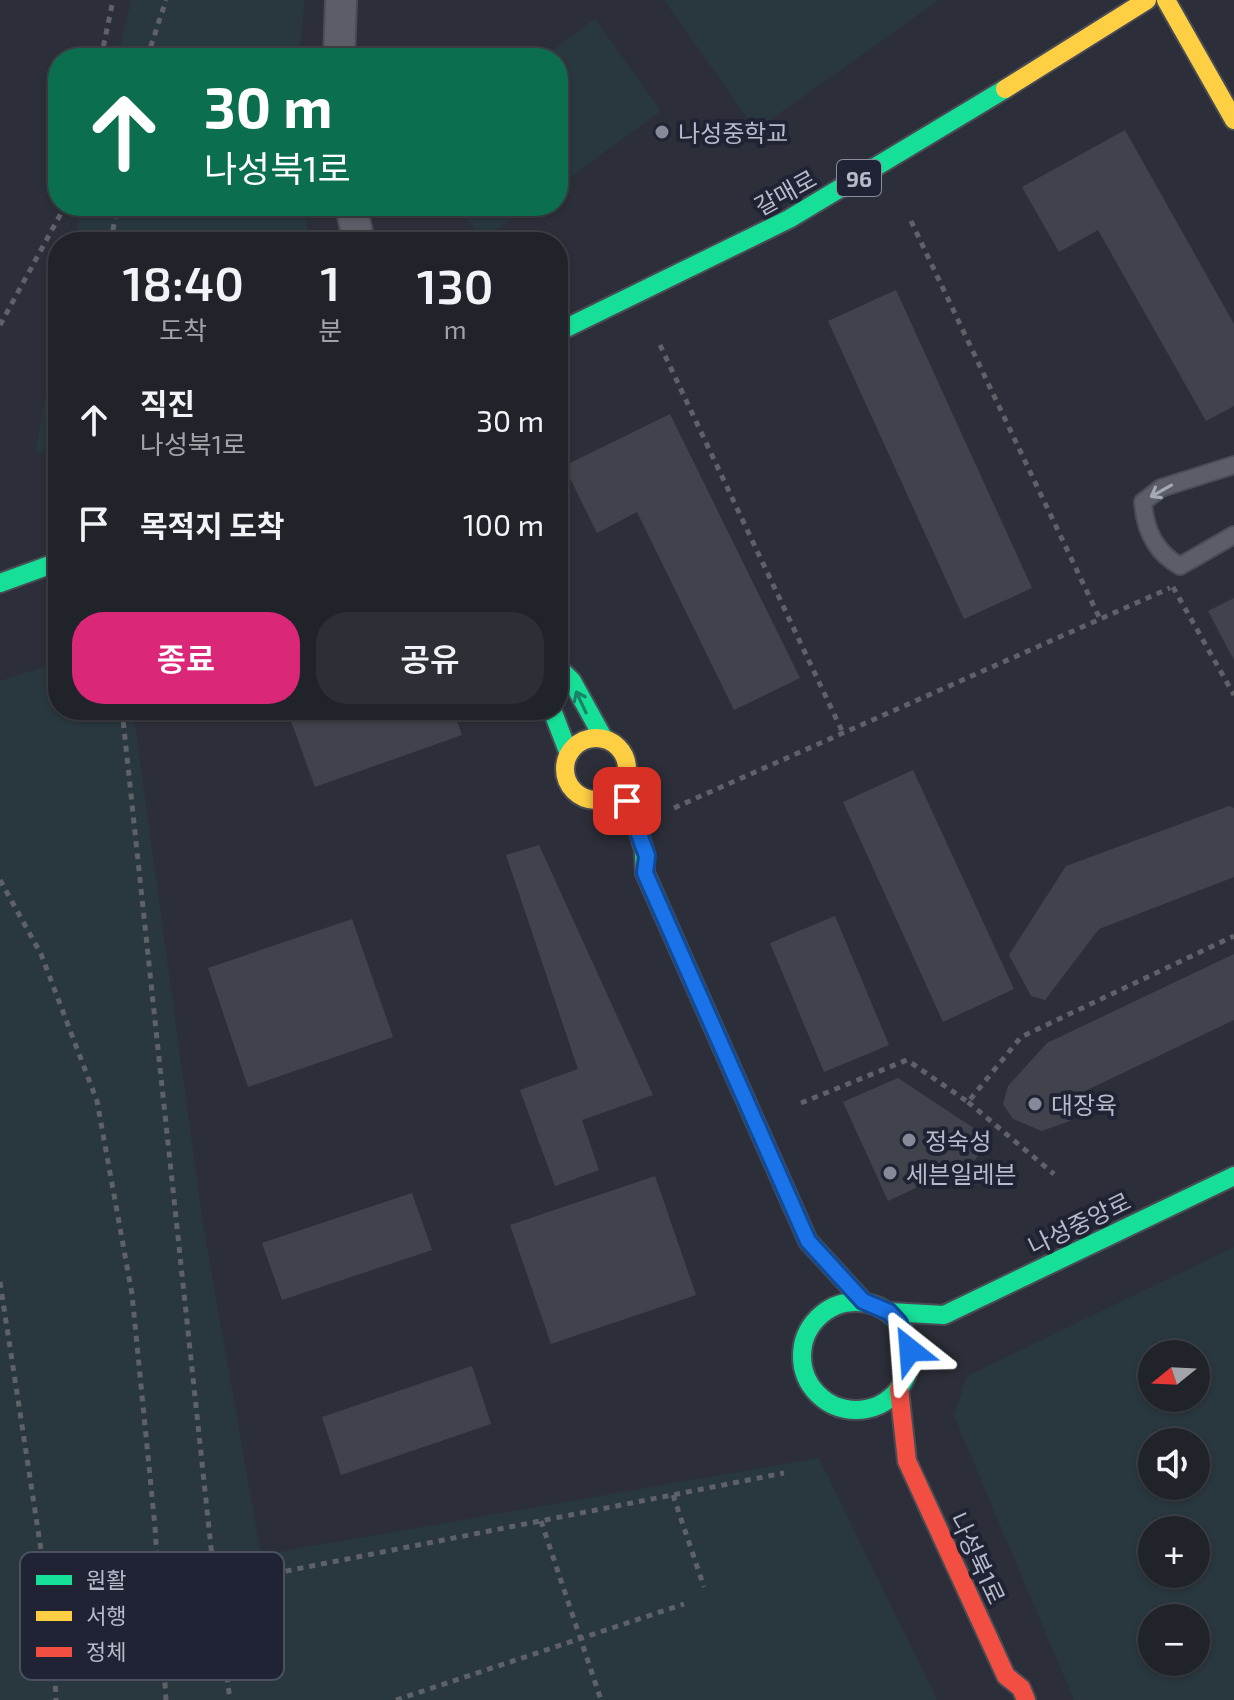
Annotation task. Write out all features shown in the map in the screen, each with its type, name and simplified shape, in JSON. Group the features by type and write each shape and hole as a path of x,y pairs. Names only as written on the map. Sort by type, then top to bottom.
{"street":[{"path":"339,48 341,0"},
{"name":"갈매로","path":"568,327 789,219 1147,0"},
{"path":"1166,0 1234,120"},
{"path":"0,583 48,566"},
{"path":"568,674 593,727 621,751 627,772 624,782 627,801 647,856 645,873 808,1241 811,1273"},
{"path":"556,720 569,754"},
{"path":"604,739 584,740 569,754 566,763 568,782 581,796 590,799 610,796 624,782"},
{"path":"590,799 605,822"},
{"path":"622,863 645,873"},
{"name":"나성중앙로","path":"944,1315 1234,1176"},
{"path":"808,1241 863,1301 889,1312 944,1315"},
{"path":"863,1301 814,1312 802,1350 809,1382 833,1405 849,1409 877,1406 899,1389 910,1365 944,1315"},
{"path":"889,1312 907,1336 910,1365"},
{"path":"899,1389 907,1461"},
{"path":"849,1409 907,1461"},
{"name":"나성북1로","path":"907,1461 1006,1676 1021,1688 1026,1700"},
{"path":"1000,1700 1006,1676"}],"lane":[{"path":"1234,465 1161,488 1143,502 1144,518 1159,555 1180,566 1234,535"}],"path":[{"path":"103,48 113,0"},
{"path":"150,48 166,0"},
{"path":"911,221 1100,619"},
{"path":"0,325 48,237"},
{"path":"660,345 843,733"},
{"path":"674,808 1185,580"},
{"path":"1173,586 1234,695"},
{"path":"123,720 211,1552"},
{"path":"0,880 41,954 97,1101 132,1294 157,1552"},
{"path":"968,1102 1021,1037 1234,936"},
{"path":"801,1103 907,1060 968,1102 1054,1174"},
{"path":"0,1282 41,1552"},
{"path":"284,1571 784,1473"},
{"path":"673,1495 704,1587"},
{"path":"541,1521 601,1700"},
{"path":"396,1700 684,1604"},
{"path":"55,1680 56,1700"},
{"path":"165,1680 166,1700"},
{"path":"227,1680 230,1700"}],"shaded area":[{"path":"131,0 305,0 299,48 119,48"},
{"path":"664,0 939,0 756,130"},
{"path":"595,19 661,111 568,179 568,48 556,48"},
{"path":"80,216 305,216 308,232 77,232"},
{"path":"465,216 516,216 493,232 476,232"},
{"path":"48,386 48,449 35,454"},
{"path":"48,665 48,720 134,720 203,1224 260,1552 20,1552 20,1680 284,1680 284,1552 278,1552 819,1458 937,1700 0,1700 0,681"},
{"path":"1234,1247 1234,1700 1074,1700 954,1416 967,1376"}],"building":[{"path":"1125,130 1234,324 1234,406 1206,421 1098,230 1059,252 1022,187"},
{"path":"896,290 1032,588 964,619 828,321"},
{"path":"670,414 800,678 734,710 637,512 597,533 568,474 568,464"},
{"path":"1234,598 1234,660 1208,611"},
{"path":"291,720 457,720 462,735 315,787"},
{"path":"913,770 1014,989 943,1022 843,802"},
{"path":"1229,806 1234,808 1234,877 1099,929 1045,1000 1031,996 1009,955 1066,866"},
{"path":"539,845 653,1095 582,1120 599,1170 555,1186 520,1090 578,1069 506,855"},
{"path":"835,916 889,1045 824,1072 770,943"},
{"path":"352,919 393,1037 248,1087 208,968"},
{"path":"1234,954 1234,1020 1085,1091 1070,1121 1042,1131 1013,1119 1003,1104 1008,1086 1047,1043"},
{"path":"898,1078 975,1129 985,1145 975,1160 888,1201 843,1102"},
{"path":"655,1176 696,1295 551,1344 510,1225"},
{"path":"412,1193 432,1250 282,1300 262,1243"},
{"path":"472,1366 491,1424 341,1475 322,1417"}],"traffic: fast":[{"path":"568,327 789,219 1005,89"},
{"path":"0,583 48,566"},
{"path":"568,677 604,739"},
{"path":"556,720 569,754"},
{"path":"624,782 644,850 645,873 808,1241 863,1301"},
{"path":"889,1312 944,1315 1234,1176"},
{"path":"856,1302 877,1306 894,1318 906,1335 910,1356 906,1377 894,1394 877,1406 856,1410 835,1406 818,1394 806,1377 802,1356 806,1335 818,1318 835,1306 856,1302"}],"traffic: slow":[{"path":"1005,89 1147,0"},
{"path":"1166,0 1234,120"},
{"path":"596,738 618,747 627,769 618,791 596,800 574,791 565,769 574,747 596,738"}],"traffic: jam":[{"path":"899,1389 907,1461 1006,1676 1021,1688 1026,1700"}],"place":[{"name":"나성중학교","path":"662,132"},
{"name":"대장육","path":"1035,1104"},
{"name":"정숙성","path":"909,1140"},
{"name":"세븐일레븐","path":"890,1173"}],"route":[{"path":"627,801 647,856 645,873 808,1241 863,1301 889,1312 907,1336 910,1350"}]}
